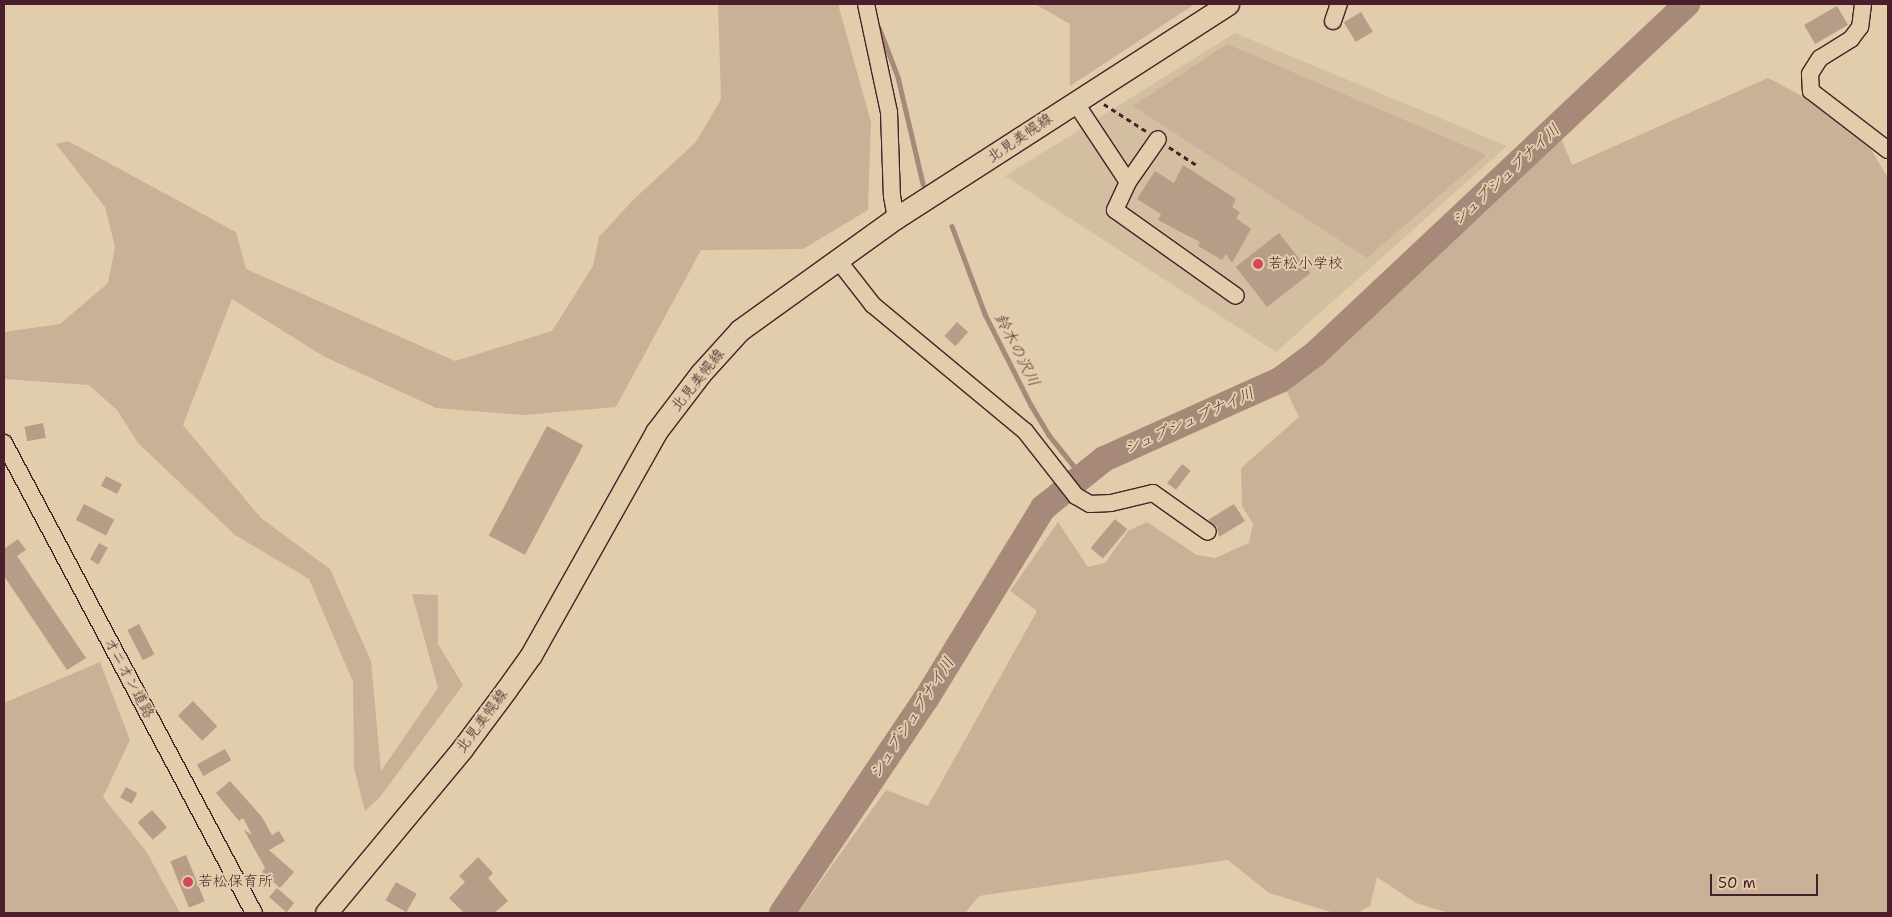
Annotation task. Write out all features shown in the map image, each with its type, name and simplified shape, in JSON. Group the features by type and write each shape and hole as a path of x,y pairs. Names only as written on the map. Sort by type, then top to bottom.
{"main road":[{"name":"北見美幌線","path":"326,913 462,749 511,683 535,646 656,432 701,372 740,330 896,218 1228,4"}],"street":[{"path":"866,4 889,112 892,196 896,218"},
{"path":"1333,21 1340,4"},
{"path":"1863,4 1860,27 1851,39 1820,58 1810,74 1811,91 1888,150"},
{"path":"1082,98 1128,182"},
{"path":"1158,140 1128,182 1115,210 1236,296"},
{"path":"837,260 872,306 1026,431 1076,496 1090,504 1111,503 1153,493 1208,532"},
{"name":"オニオン道路","path":"4,443 254,913"}],"path":[{"path":"1082,98 1158,140 1197,165"}],"shaded area":[{"path":"718,4 838,4 871,122 868,210 803,249 701,250 616,407 524,415 436,408 323,356 232,299 183,425 261,518 330,569 371,661 381,771 438,688 412,594 438,595 438,644 463,685 380,797 365,811 354,768 353,682 309,579 235,535 138,443 117,410 89,385 4,379 4,332 60,324 108,283 115,247 105,207 56,144 68,141 236,232 246,269 455,361 552,331 593,266 599,237 633,200 696,142 721,99"},
{"path":"1035,4 1195,4 1070,86 1070,24"},
{"name":"若松小学校","path":"1235,33 1507,146 1276,352 1005,176"},
{"path":"1227,44 1486,155 1367,258 1133,106"},
{"path":"1768,78 1821,106 1868,144 1888,178 1888,913 1449,913 1416,903 1377,877 1370,906 1357,913 1334,913 1269,893 1228,860 979,896 965,913 798,913 886,790 928,806 1037,611 1010,591 1058,522 1088,567 1105,563 1128,531 1147,522 1197,555 1215,558 1249,543 1253,524 1242,506 1241,468 1299,417 1286,390 1303,353 1553,118 1572,165"},
{"path":"100,662 130,740 103,797 146,851 180,913 4,913 4,703"}],"building":[{"path":"1837,6 1848,25 1815,44 1804,25"},
{"path":"1361,12 1373,32 1356,42 1344,22"},
{"path":"1183,165 1236,199 1232,207 1240,212 1236,218 1251,229 1232,263 1226,254 1222,260 1198,246 1200,242 1158,220 1161,214 1137,199 1155,171 1174,183"},
{"path":"1279,233 1310,273 1267,307 1236,267"},
{"path":"957,322 968,332 955,346 944,336"},
{"path":"43,423 46,438 27,441 24,427"},
{"path":"547,426 583,445 525,555 489,535"},
{"path":"1182,464 1191,471 1176,490 1167,483"},
{"path":"106,476 122,484 117,494 101,486"},
{"path":"84,504 114,519 106,535 76,520"},
{"path":"1234,504 1245,521 1219,537 1217,527 1208,520"},
{"path":"1115,519 1127,529 1103,558 1091,548"},
{"path":"18,539 26,550 17,556 86,658 67,670 4,576 4,549"},
{"path":"99,543 108,548 99,564 90,560"},
{"path":"139,624 154,654 143,660 127,630"},
{"path":"193,701 217,726 202,741 178,716"},
{"path":"225,749 231,760 203,776 197,765"},
{"path":"230,781 262,817 272,835 279,831 285,841 269,850 294,872 280,888 262,872 265,868 244,830 252,835 243,818 239,821 216,793"},
{"path":"126,787 137,793 132,804 120,797"},
{"path":"152,810 167,827 153,840 138,822"},
{"name":"若松保育所","path":"186,855 205,901 189,908 170,861"},
{"path":"478,857 493,873 488,878 508,901 494,913 464,913 449,898 465,882 459,876"},
{"path":"396,882 417,894 406,912 386,900"},
{"path":"277,888 294,903 286,912 269,897"}],"waterway":[{"name":"シュブシュブナイ川","path":"782,913 926,699 1043,508 1104,459 1280,380 1315,354 1687,4"},
{"name":"鈴木の沢川","path":"879,27 898,77 923,184"},
{"name":"鈴木の沢川","path":"952,226 985,314 1031,405 1049,435 1081,475"}],"place":[{"name":"若松小学校","path":"1258,264"},
{"name":"若松保育所","path":"188,882"}]}
